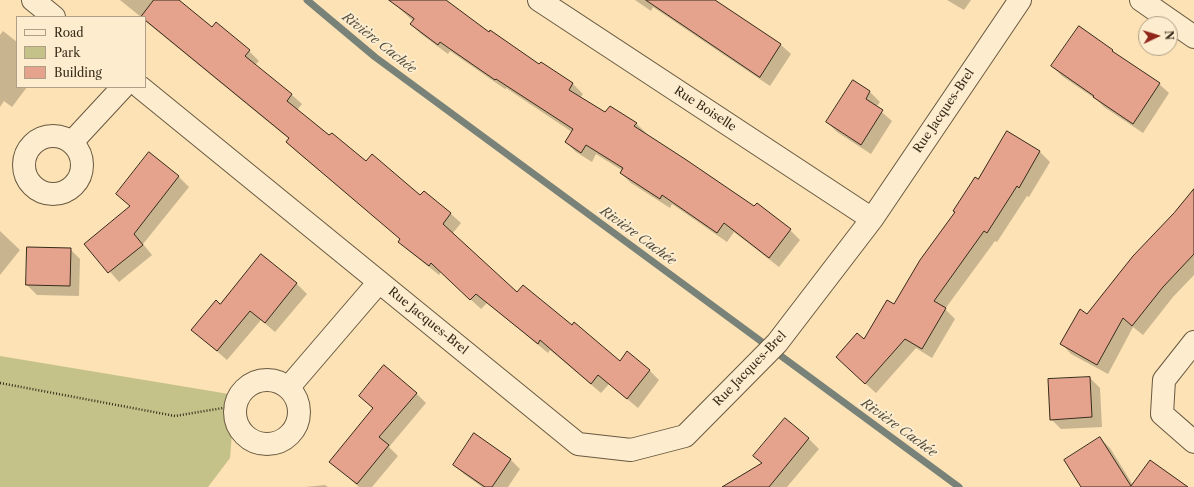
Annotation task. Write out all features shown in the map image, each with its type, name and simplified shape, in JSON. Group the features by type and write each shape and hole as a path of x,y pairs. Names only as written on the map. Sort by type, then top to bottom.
{"street":[{"path":"33,0 53,16"},
{"name":"Rue Boiselle","path":"538,0 872,219"},
{"name":"Rue Jacques-Brel","path":"141,88 578,444 631,450 685,436 777,343 872,219 1020,0"},
{"path":"1141,0 1194,37"},
{"path":"72,142 122,88"},
{"name":"Rue Jacques-Brel","path":"288,388 379,282"},
{"path":"1194,342 1164,380 1162,414 1194,442"},
{"path":"261,380 271,380 288,388 295,397 298,407 298,418 294,429 287,437 277,442 266,444 255,442 246,436 238,427 235,417 235,406 238,397 244,389 252,383 261,380"}],"path":[{"path":"0,383 175,416 235,406"}],"green space":[{"path":"0,356 235,395 230,458 208,487 0,487"}],"building":[{"path":"154,0 179,0 212,27 216,22 250,50 245,56 292,94 287,101 329,135 332,133 366,161 372,154 420,195 424,191 451,213 443,224 517,292 523,285 572,325 574,322 620,361 627,351 650,370 627,399 598,375 591,384 540,340 538,344 476,294 470,300 431,263 429,266 398,242 400,239 286,142 289,138 146,21 146,16 142,16"},
{"path":"389,0 446,0 489,32 490,30 539,64 541,62 573,83 569,90 605,112 610,106 637,123 634,126 754,206 757,203 791,229 769,258 724,223 717,233 662,195 660,199 620,173 623,168 586,145 581,153 565,142 573,129 496,79 495,80 440,42 438,45 410,24 414,19"},
{"path":"646,0 715,0 781,44 760,77"},
{"path":"1079,26 1113,50 1112,51 1160,83 1133,124 1051,66"},
{"path":"853,80 870,91 866,99 883,110 861,145 826,122"},
{"path":"1007,131 1040,151 1019,188 1017,186 987,233 984,231 934,301 946,308 922,349 905,339 865,384 836,357 857,333 864,339 887,300 894,304 920,260 955,212 953,211 975,177 978,179"},
{"path":"149,152 179,176 134,234 143,245 108,273 84,244 130,206 116,194"},
{"path":"1194,189 1194,254 1163,287 1132,326 1123,318 1097,365 1060,344 1080,309 1087,314 1133,256 1174,213"},
{"path":"27,247 71,248 70,286 26,285"},
{"path":"261,254 297,283 265,323 250,311 217,351 191,330 216,300 220,304"},
{"path":"384,365 417,393 379,437 389,445 357,484 329,462 373,408 359,396"},
{"path":"1090,377 1092,417 1050,420 1048,379"},
{"path":"785,418 809,438 769,487 722,487 762,463 753,456"},
{"path":"474,433 511,459 492,487 485,487 453,465"},
{"path":"1100,437 1131,486 1150,460 1188,487 1081,487 1064,460"}],"waterway":[{"name":"Rivière Cachée","path":"307,0 375,57 959,487"}]}
